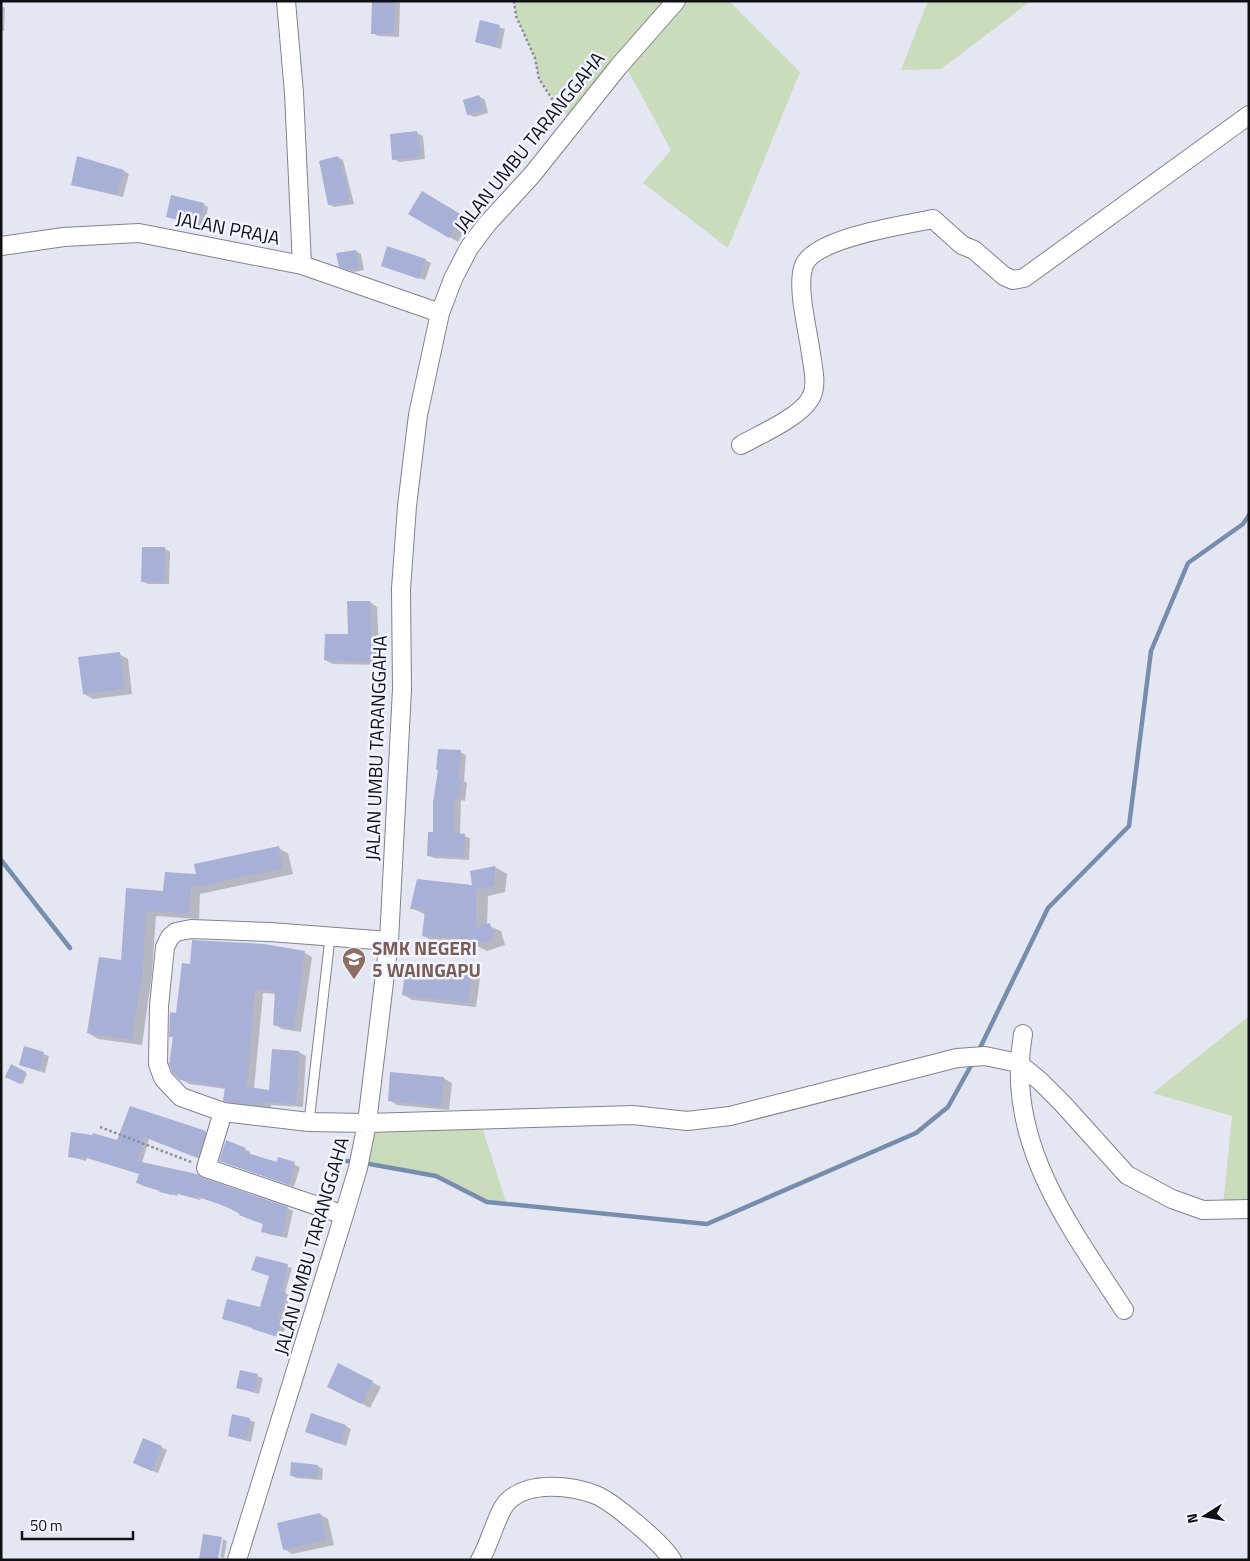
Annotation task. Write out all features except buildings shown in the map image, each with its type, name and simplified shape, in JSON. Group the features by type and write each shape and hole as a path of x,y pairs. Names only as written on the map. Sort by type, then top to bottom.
{"street":[{"path":"286,1 294,93 302,265"},
{"name":"JALAN UMBU TARANGGAHA","path":"237,1560 360,1162 367,1123 389,941 402,689 401,589 407,516 418,415 440,313 453,280 470,248 487,224 532,175 619,66 676,1"},
{"path":"741,445 798,412 810,399 814,375 801,281 806,259 817,250 866,232 933,219 962,245 974,250 1004,276 1013,280 1024,278 1249,115"},
{"name":"JALAN PRAJA","path":"1,246 64,237 139,233 302,265 440,313"},
{"path":"389,941 270,932 192,929 176,932 170,937 166,947 159,1006 158,1064 163,1078 181,1097 223,1112 309,1122 367,1123 633,1115 687,1121 705,1120 957,1058 985,1056 1018,1063 1063,1104 1127,1175 1172,1199 1204,1210 1249,1209"},
{"path":"1023,1034 1018,1063 1025,1121 1040,1171 1075,1234 1124,1310"},
{"path":"223,1112 206,1168 344,1215"},
{"path":"480,1560 508,1500 524,1491 558,1487 577,1489 598,1496 656,1540 672,1560"}],"lane":[{"path":"309,1122 330,938"}],"path":[{"path":"514,1 516,16 535,58 539,79 571,127"},
{"path":"100,1127 206,1168"}],"green space":[{"path":"514,1 729,1 800,72 728,248 643,183 671,150 624,63 574,124 539,79 535,58 516,16"},
{"path":"928,1 1031,1 941,69 901,70"},
{"path":"1249,1016 1249,1203 1223,1205 1232,1116 1153,1093"},
{"path":"365,1125 483,1130 507,1205 487,1202 436,1176 360,1163"}],"waterway":[{"path":"978,1052 1048,908 1129,826 1151,651 1188,563 1243,524 1249,515"},
{"path":"1,860 70,948"},
{"path":"364,1163 436,1176 487,1202 707,1224 916,1133 948,1107 973,1062"},
{"path":"347,1161 356,1162"}],"place":[{"name":"SMK NEGERI 5 WAINGAPU","path":"354,980"}]}
